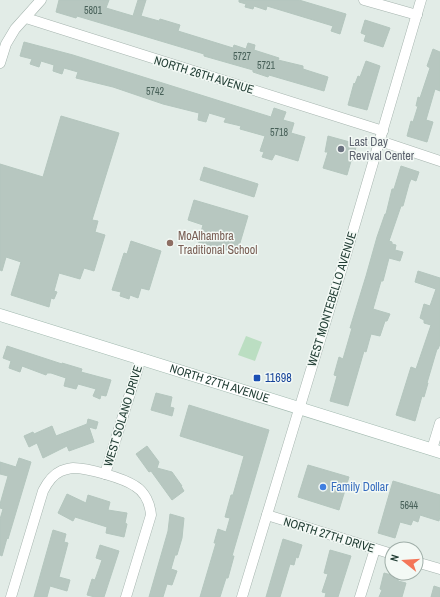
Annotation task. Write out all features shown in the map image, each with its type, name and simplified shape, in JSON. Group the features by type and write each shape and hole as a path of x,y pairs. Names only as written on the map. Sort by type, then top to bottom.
{"main road":[{"name":"NORTH 27TH AVENUE","path":"0,314 299,409 436,450"}],"street":[{"path":"0,63 6,44 15,29 41,0"},
{"path":"364,0 417,15"},
{"name":"WEST MONTEBELLO AVENUE","path":"242,597 380,141 421,0"},
{"name":"NORTH 26TH AVENUE","path":"26,18 382,131"},
{"path":"380,141 440,161"},
{"name":"WEST SOLANO DRIVE","path":"105,474 141,358"},
{"path":"436,450 440,423"},
{"path":"11,597 47,482 60,471 73,468 105,474 136,486 144,494 150,505 151,515 126,597"},
{"name":"NORTH 27TH DRIVE","path":"267,515 384,552"},
{"path":"360,597 375,549"},
{"path":"424,564 440,569"}],"green space":[{"path":"246,336 262,342 255,361 238,355"}],"building":[{"path":"59,0 109,0 106,8 133,16 138,0 146,0 141,16 159,21 160,19 180,25 178,31 233,48 234,45 246,49 248,43 255,45 254,50 279,58 278,60 303,66 303,69 328,77 324,91 269,75 268,77 253,72 253,70 204,56 204,54 77,16 76,18 56,12"},
{"path":"239,0 299,0 346,14 340,34 331,31 333,26 267,6 266,10 254,6 253,9 245,7 246,4 239,2"},
{"path":"365,20 390,28 383,47 364,41 366,35 361,33"},
{"path":"24,42 73,55 271,117 274,108 286,112 283,120 294,123 291,133 305,137 298,161 275,154 272,160 262,157 264,152 260,151 265,136 240,129 241,126 224,122 226,118 209,113 206,122 198,120 199,113 163,104 113,87 76,78 78,72 64,68 62,74 53,71 54,65 41,61 39,67 30,64 32,59 20,56"},
{"path":"433,49 440,52 440,91 435,89 426,120 433,122 427,142 407,136 411,121 413,122 418,106 416,106 418,97 420,98 430,68 427,66"},
{"path":"366,61 380,66 367,110 348,105 354,83 355,84 358,76 360,77"},
{"path":"61,116 119,133 92,220 98,221 95,232 105,235 94,271 84,268 80,279 59,273 54,291 57,292 54,299 51,298 49,307 11,295 21,262 6,257 2,271 0,270 0,164 43,177"},
{"path":"328,136 357,144 347,175 323,168 328,152 325,152"},
{"path":"401,166 419,172 416,181 411,179 403,206 401,206 389,241 396,245 395,250 403,252 400,261 389,258 373,309 390,314 387,321 385,321 380,336 371,334 366,352 364,351 348,406 330,401 337,376 334,375 339,357 343,359 352,328 350,328 377,237"},
{"path":"204,167 258,184 254,197 200,180"},
{"path":"194,200 248,216 237,253 198,242 203,225 188,220"},
{"path":"131,241 161,251 149,290 141,288 138,298 130,295 129,299 120,296 121,292 112,290 124,253 127,254"},
{"path":"418,271 440,278 440,344 437,349 424,397 422,396 415,421 396,415 411,367 416,369 431,325 424,323 424,320 420,318 424,304 430,306 436,289 415,282"},
{"path":"7,346 82,369 81,372 111,380 106,396 101,395 100,399 93,396 96,389 78,384 76,389 64,386 66,378 51,373 47,373 46,375 22,366 20,372 9,368 11,361 3,358"},
{"path":"156,393 172,397 170,407 174,408 172,416 151,410"},
{"path":"189,405 269,430 232,556 234,556 228,578 226,578 220,597 200,597 216,543 214,543 218,529 226,532 230,518 225,517 244,456 180,436"},
{"path":"88,419 98,422 96,429 89,427 94,442 69,451 67,446 43,458 37,443 29,447 24,436 33,432 34,434 52,426 56,436 87,424"},
{"path":"147,446 159,462 157,468 172,472 182,486 184,491 172,500 151,471 149,472 136,454"},
{"path":"19,458 31,462 2,556 0,555 0,519 3,509 0,508 0,504 8,476 0,474 0,462 16,467"},
{"name":"Family Dollar","path":"308,465 349,477 339,510 298,497"},
{"path":"393,481 440,495 439,521 420,515 418,522 413,520 411,525 400,522 395,538 378,533"},
{"path":"67,494 86,503 88,495 110,502 108,510 127,513 125,523 127,524 124,537 106,533 107,527 75,517 73,521 58,513"},
{"path":"170,514 184,518 182,538 171,569 177,571 172,585 167,584 163,597 149,597 168,531"},
{"path":"53,530 66,534 64,542 68,543 59,577 70,580 67,591 50,586 47,597 34,597"},
{"path":"283,539 302,545 294,565 290,564 280,597 266,597"},
{"path":"100,545 119,551 104,597 95,597 87,595 92,579 95,580 102,560 96,558"},
{"path":"330,550 351,556 338,597 325,597 326,593 322,592 328,574 324,573"},
{"path":"384,573 384,581 398,581 406,583 402,597 379,597 382,590 380,589"},
{"path":"434,586 440,588 440,597 431,597"}],"place":[{"name":"Last Day Revival Center","path":"341,149"},
{"name":"MoAlhambra Traditional School","path":"170,243"},
{"name":"11698","path":"257,378"},
{"name":"Family Dollar","path":"323,487"}]}
